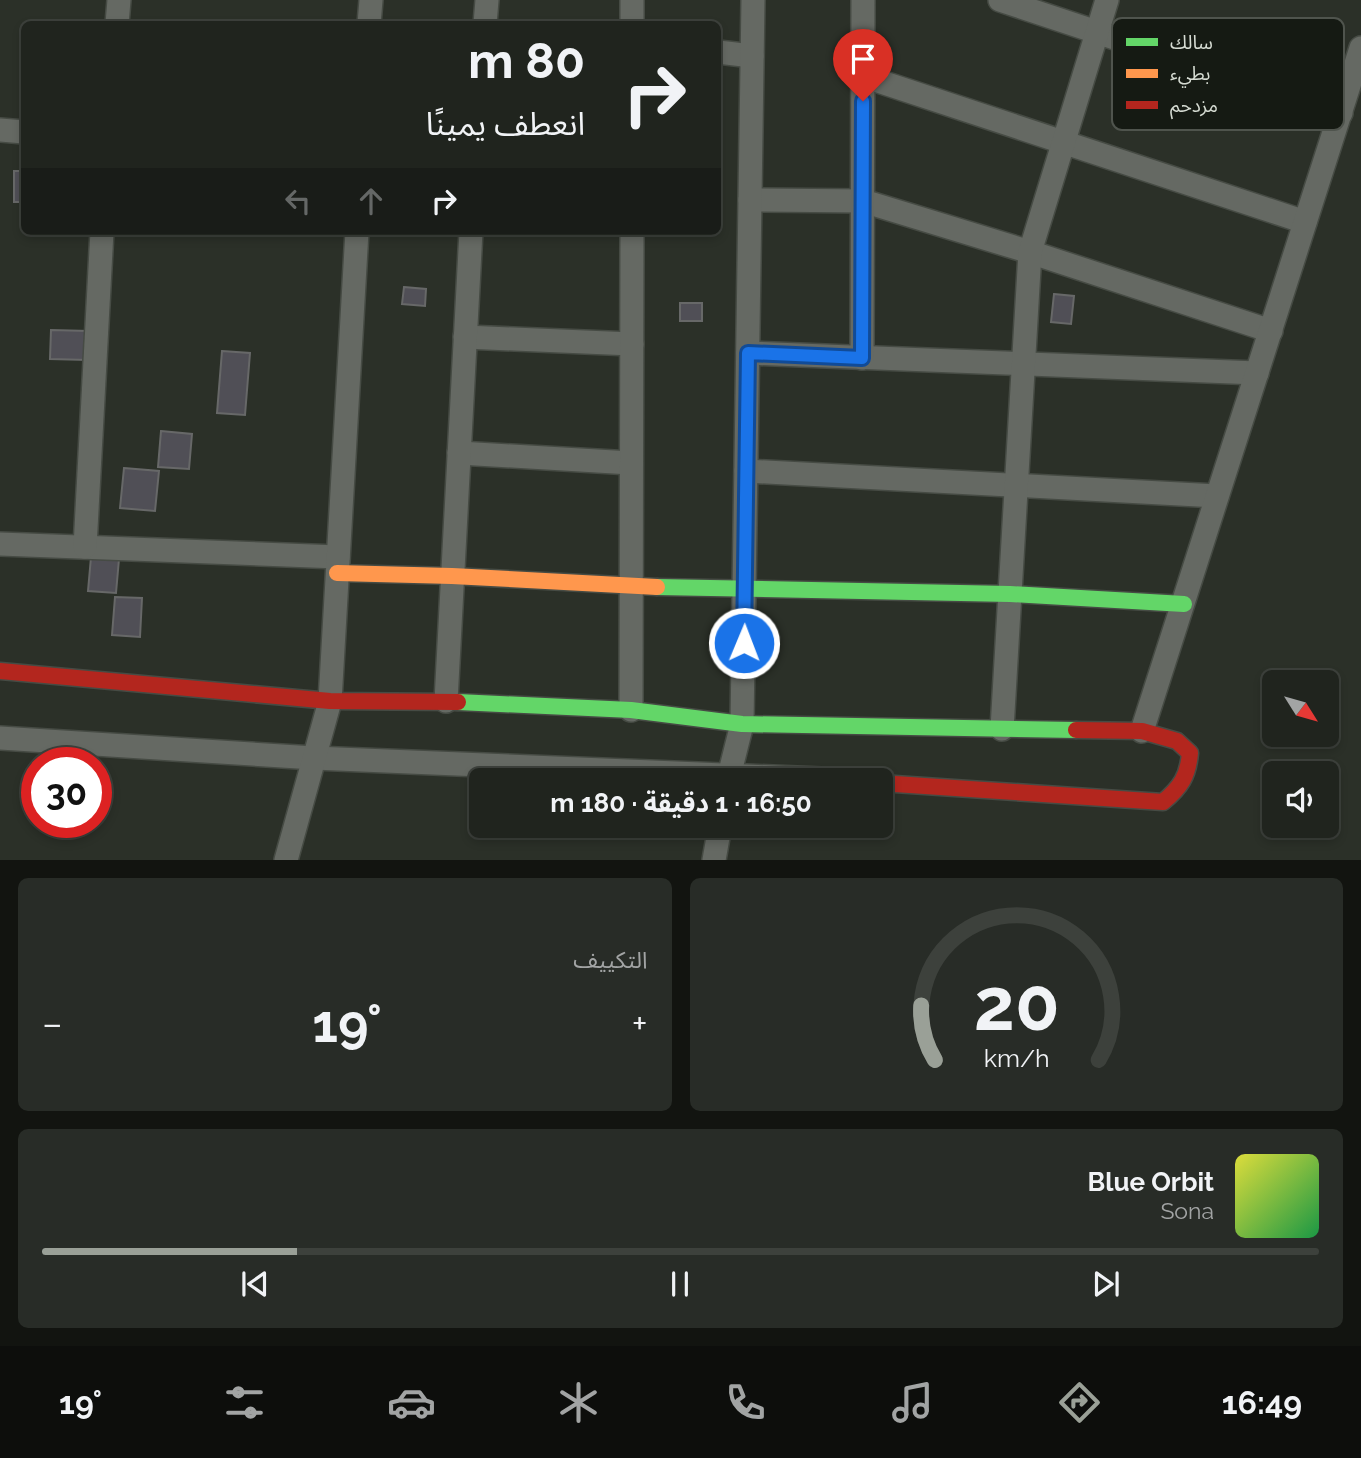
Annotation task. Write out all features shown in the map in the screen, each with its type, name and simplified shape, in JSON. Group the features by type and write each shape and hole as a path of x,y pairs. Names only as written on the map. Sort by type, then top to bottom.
{"street":[{"path":"117,21 119,0"},
{"path":"369,21 370,0"},
{"path":"485,21 487,0"},
{"path":"632,0 632,21"},
{"path":"731,768 743,724 753,0"},
{"path":"862,358 863,0"},
{"path":"1000,0 1112,36"},
{"path":"1002,729 1030,252 1107,0"},
{"path":"1344,101 1361,48"},
{"path":"721,52 752,56"},
{"path":"863,76 1306,222"},
{"path":"0,130 21,132"},
{"path":"1142,731 1335,130"},
{"path":"750,200 863,201 1030,252 1271,331"},
{"path":"85,547 102,235"},
{"path":"286,859 330,701 357,235"},
{"path":"446,701 471,235"},
{"path":"631,710 632,235"},
{"path":"465,337 632,344"},
{"path":"748,353 1256,373"},
{"path":"459,453 631,463"},
{"path":"746,471 1217,496"},
{"path":"0,544 85,547 452,576 631,586 1010,594 1184,604"},
{"path":"0,671 330,701 446,701 631,710 743,724 1142,731 1177,741 1190,752 1188,769 1181,787 1163,802 893,784"},
{"path":"0,738 521,768"},
{"path":"714,859 718,838"}],"building":[{"path":"14,171 21,171 21,202 14,202"},
{"path":"404,287 426,289 425,306 402,304"},
{"path":"1054,294 1074,296 1071,324 1051,322"},
{"path":"680,303 702,303 702,321 680,321"},
{"path":"51,330 89,331 88,360 50,359"},
{"path":"222,351 250,353 245,415 217,413"},
{"path":"161,431 192,434 189,469 158,467"},
{"path":"124,468 159,471 155,511 120,508"},
{"path":"91,557 119,559 116,593 88,591"},
{"path":"115,597 142,598 140,637 112,635"}],"traffic: fast":[{"path":"657,587 1010,594 1184,604"},
{"path":"458,702 631,710 742,724 1076,730"}],"traffic: slow":[{"path":"337,573 657,587"}],"traffic: jam":[{"path":"0,671 330,701 458,702"},
{"path":"893,784 1163,802 1175,791 1185,775 1190,753 1177,741 1142,731 1076,730"}],"route":[{"path":"744,643 748,353 862,358 863,101"}]}
